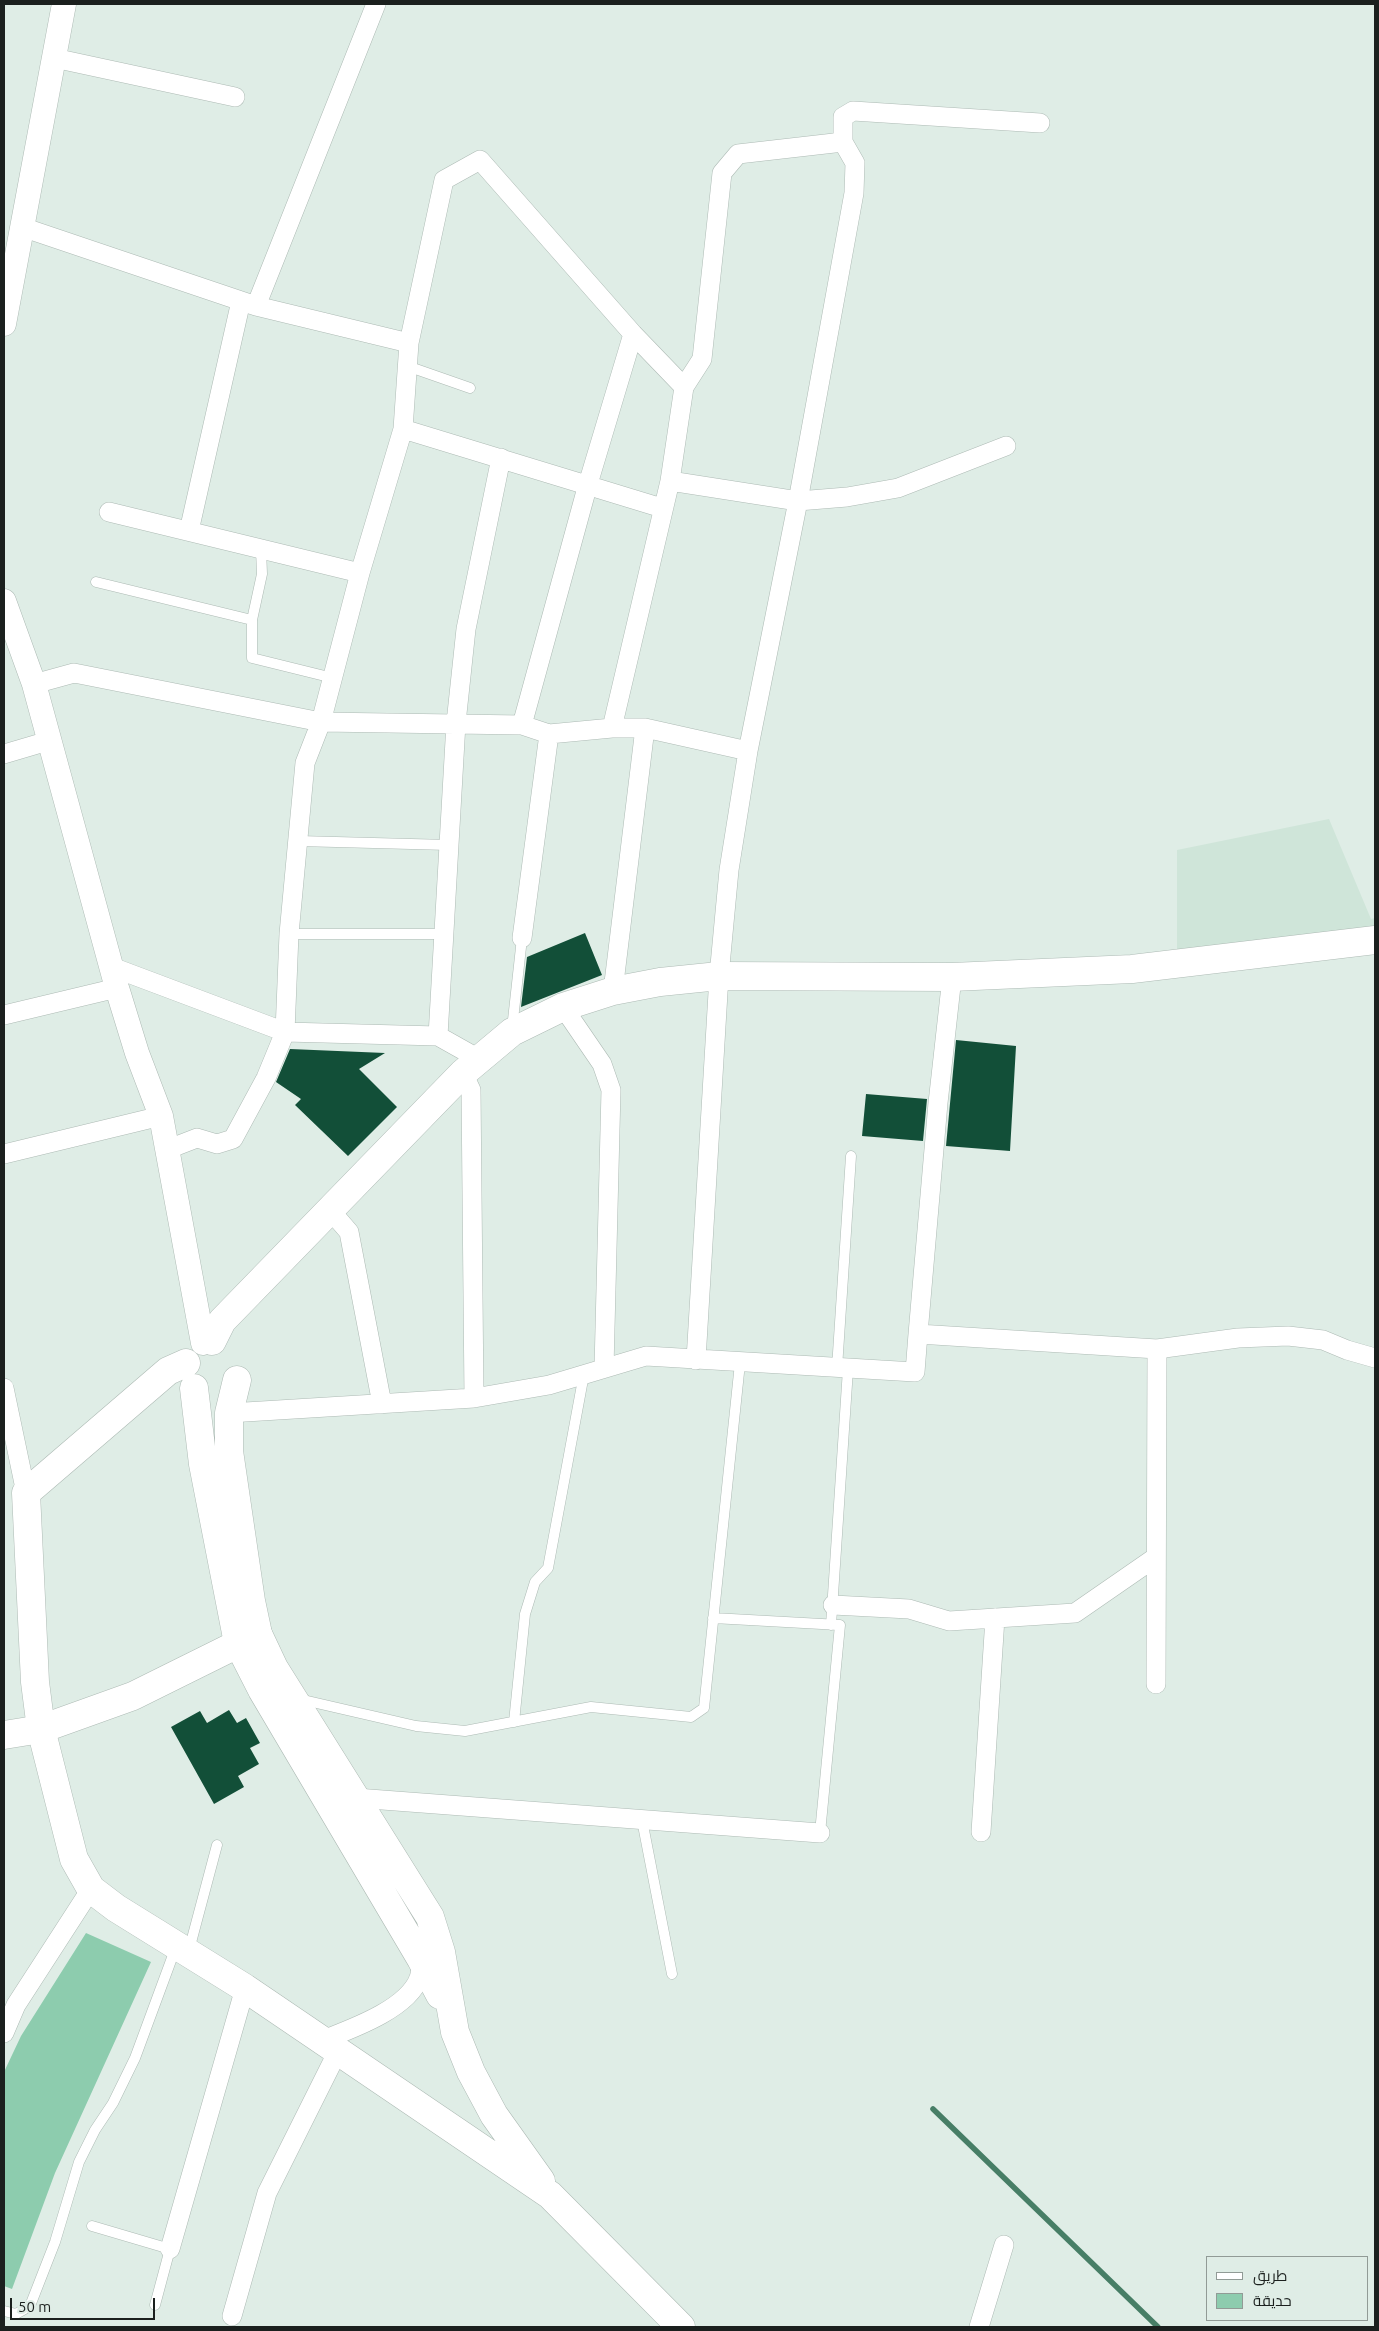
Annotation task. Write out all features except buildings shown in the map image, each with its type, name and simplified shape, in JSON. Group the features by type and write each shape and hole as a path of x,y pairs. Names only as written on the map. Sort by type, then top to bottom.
{"main road":[{"path":"681,2327 550,2195 494,2115 472,2072 452,2016 421,1959 262,1690 204,1464 190,1375 189,1354 207,1342 222,1321 471,1066 512,1032 563,1007 613,991 660,982 719,976 952,977 1132,969 1375,940"},
{"path":"207,1342 229,1347 236,1354 239,1362 237,1380 229,1413 229,1451 251,1601 248,1639 274,1668 430,1917 440,1952 452,2016"},
{"path":"237,1380 231,1388 217,1395 208,1395 190,1375 168,1371 26,1493 34,1682 41,1730 74,1859 92,1889 116,1908 244,1988 550,2195"},
{"path":"4,1735 41,1730 133,1696 248,1639"}],"street":[{"path":"4,324 64,4"},
{"path":"189,531 248,304 376,4"},
{"path":"54,58 234,97"},
{"path":"696,1360 719,976 729,870 748,751 798,501 854,193 855,163 842,142 843,117 853,112 1040,123"},
{"path":"612,728 662,508 670,481 684,387 702,359 722,173 738,154 842,142"},
{"path":"166,1150 197,1138 217,1144 233,1138 266,1078 285,1032 289,934 305,764 321,722 360,572 403,429 409,343 444,180 480,160 632,334 684,387"},
{"path":"22,228 248,304 409,343"},
{"path":"522,725 588,484 632,334"},
{"path":"403,429 662,508"},
{"path":"670,481 798,501 846,497 898,488 1006,446"},
{"path":"438,1036 456,723 466,629 501,458"},
{"path":"109,512 360,572"},
{"path":"4,600 34,684 114,978 137,1053 161,1116 166,1150 207,1342"},
{"path":"34,684 74,673 321,722 522,725 549,734 612,728 645,728 748,751"},
{"path":"613,991 645,728"},
{"path":"522,938 549,734"},
{"path":"4,754 48,741"},
{"path":"229,1413 474,1398 549,1385 646,1356 915,1372 938,1103 952,977"},
{"path":"4,1015 114,978 285,1032 438,1036 471,1066 474,1398"},
{"path":"563,1007 602,1064 611,1090 604,1368"},
{"path":"4,1154 161,1116"},
{"path":"330,1210 349,1232 382,1404"},
{"path":"918,1334 1157,1349 1238,1338 1288,1336 1322,1340 1375,1358"},
{"path":"1156,1684 1157,1349"},
{"path":"4,1390 26,1493"},
{"path":"833,1606 909,1609 949,1621 1075,1613 1156,1557"},
{"path":"982,1832 995,1618"},
{"path":"356,1798 820,1833"},
{"path":"4,2033 16,2005 92,1889"},
{"path":"231,2322 267,2193 330,2045 402,2000 419,1979 421,1959"},
{"path":"170,2250 244,1988"},
{"path":"979,2327 1004,2245"}],"lane":[{"path":"407,366 470,388"},
{"path":"262,549 262,574 252,620 252,658 333,678"},
{"path":"96,582 252,620"},
{"path":"298,841 449,845"},
{"path":"289,934 444,934"},
{"path":"512,1032 522,938"},
{"path":"832,1625 851,1156"},
{"path":"293,1698 416,1726 465,1731 591,1707 691,1717 704,1708 740,1363"},
{"path":"514,1722 525,1614 535,1582 548,1568 584,1374"},
{"path":"713,1618 840,1625 820,1833"},
{"path":"642,1820 672,1974"},
{"path":"4,2311 16,2314 30,2306 54,2242 79,2162 95,2130 113,2103 183,1950 216,1845"},
{"path":"92,2226 170,2250 155,2305"}],"shaded area":[{"path":"1329,819 1371,919 1375,918 1375,931 1177,950 1177,850"}],"green space":[{"path":"86,1933 151,1962 55,2173 12,2289 4,2286 4,2072 21,2036"}],"waterway":[{"path":"933,2109 1158,2327"}]}
